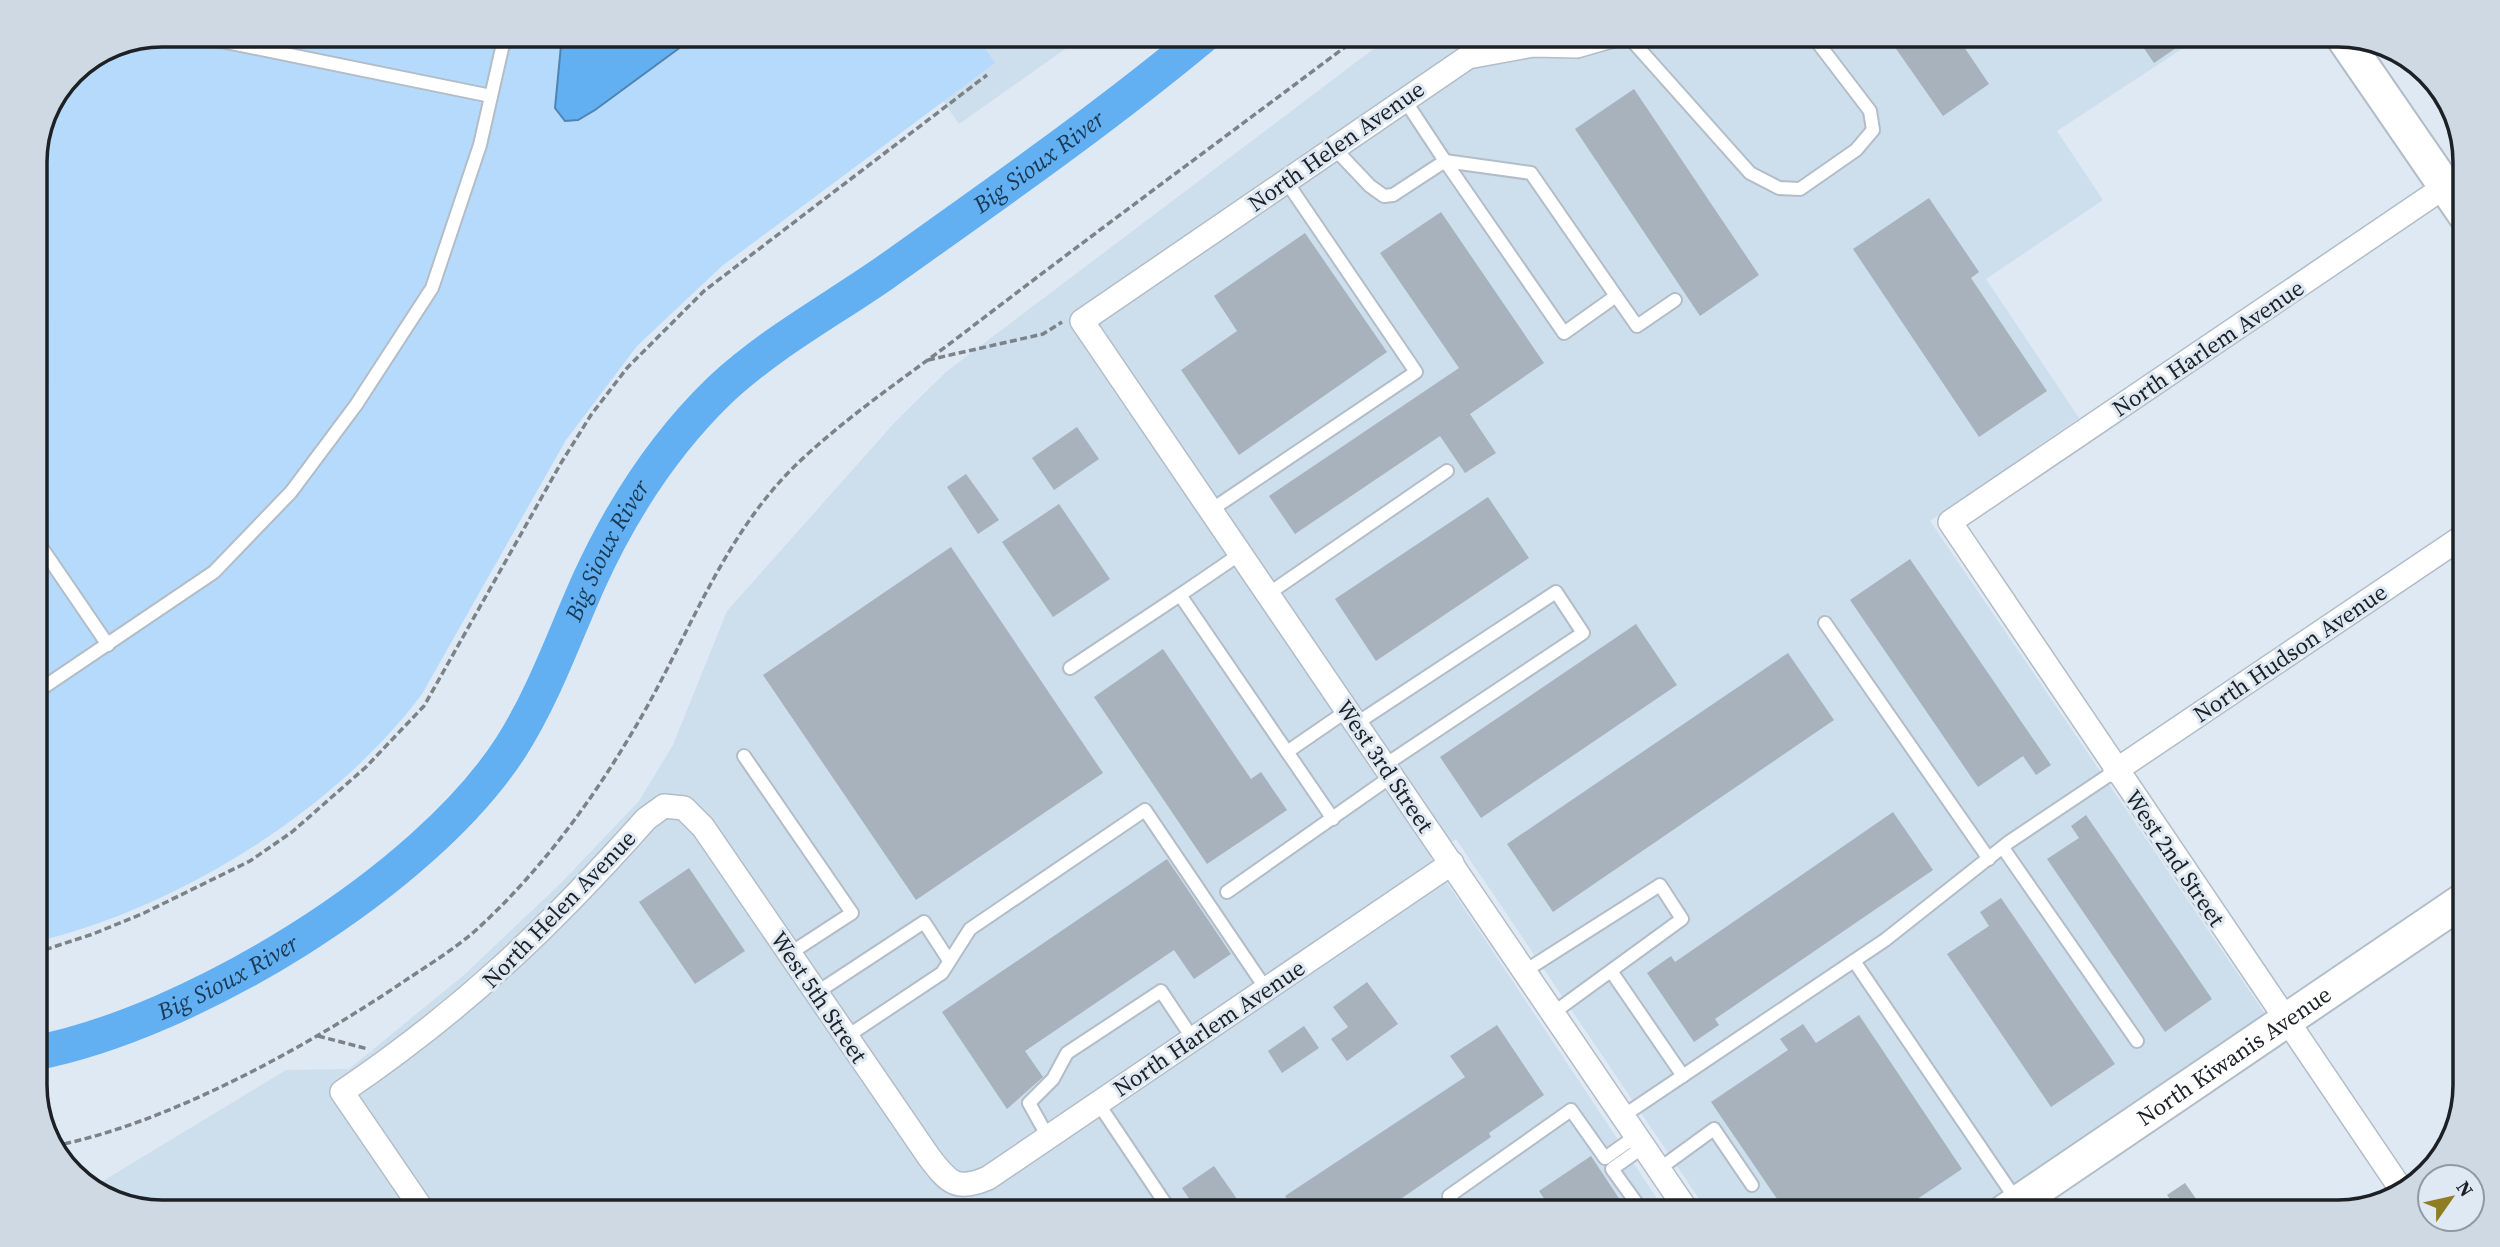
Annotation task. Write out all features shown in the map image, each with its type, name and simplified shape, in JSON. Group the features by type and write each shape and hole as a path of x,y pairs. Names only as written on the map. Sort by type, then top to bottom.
{"main road":[{"path":"2351,48 2453,177"},
{"name":"North Kiwanis Avenue","path":"2023,1200 2453,908"}],"street":[{"name":"North Helen Avenue","path":"1082,321 1468,57 1527,47"},
{"name":"North Harlem Avenue","path":"1950,522 2453,181"},
{"name":"West 3rd Street","path":"1082,321 1659,1169 1673,1200"},
{"name":"West 2nd Street","path":"1950,522 2397,1183"},
{"name":"North Hudson Avenue","path":"2116,771 2453,543"},
{"name":"North Helen Avenue","path":"416,1200 342,1092 387,1062 474,994 559,915 655,810 675,805"},
{"name":"West 5th Street","path":"675,805 684,808 703,827 941,1173 952,1182 964,1186"},
{"name":"North Harlem Avenue","path":"964,1186 988,1178 1451,863"}],"lane":[{"path":"251,47 491,96"},
{"path":"47,685 214,572 291,492 356,405 432,288 480,145 502,47"},
{"path":"1638,47 1749,173 1779,188 1800,189 1856,150 1873,130 1870,111 1821,47"},
{"path":"1404,99 1564,333 1616,296"},
{"path":"1334,148 1370,186 1384,196 1393,195 1445,161 1531,173 1637,326 1675,300"},
{"path":"1211,510 1416,372 1286,181"},
{"path":"1268,594 1447,471"},
{"path":"1070,668 1240,554"},
{"path":"47,556 108,645"},
{"path":"1227,892 1333,818 1388,770 1583,633 1556,592 1352,717 1287,751"},
{"path":"1180,595 1333,818"},
{"path":"1825,622 1989,859"},
{"path":"744,757 852,913 789,954"},
{"path":"1623,1116 1854,961 2003,848 2116,771"},
{"path":"846,1037 942,973 948,959 970,929 1145,810 1266,989"},
{"path":"2003,848 2137,1041"},
{"path":"1525,971 1660,885 1682,919 1553,1013"},
{"path":"816,993 924,922 948,959"},
{"path":"1854,961 2006,1200"},
{"path":"1611,971 1683,1076"},
{"path":"1048,1138 1029,1103 1053,1079 1067,1053 1161,991 1193,1039"},
{"path":"1098,1103 1163,1200"},
{"path":"1452,1200 1449,1196 1571,1110 1605,1158 1640,1141"},
{"path":"1659,1169 1714,1129 1752,1185"},
{"path":"1634,1200 1612,1169 1640,1141"}],"path":[{"path":"64,1143 121,1128 178,1104 317,1036 368,1006 474,932 568,831 607,775 639,723 718,568 765,500 799,462 846,421 926,360 1345,47"},
{"path":"47,949 131,918 250,861 292,832 366,767 424,706 561,463 591,415 627,368 704,291 987,75"},
{"path":"926,360 1043,334 1063,322 1082,321"},
{"path":"317,1036 365,1047 387,1062"}],"shaded area":[{"path":"162,47 984,47 995,63 722,266 637,346 566,440 422,694 386,737 345,777 298,815 249,849 196,880 143,906 89,927 47,939 47,155 56,118 81,81 118,56 140,49"},
{"path":"906,47 1068,47 959,124"},
{"path":"1376,47 2185,47 2057,131 2103,200 1986,279 2079,418 1930,521 2265,1014 1992,1200 1700,1200 1456,839 1430,857 1658,1200 162,1200 125,1194 101,1182 286,1070 349,1069 464,975 560,884 639,801 673,745 727,611 896,421 946,372"}],"water":[{"path":"561,47 681,47 578,120 565,121 555,108"}],"building":[{"path":"1895,47 1964,47 1989,84 1943,116"},
{"path":"2143,47 2177,47 2154,63"},
{"path":"1634,89 1759,275 1700,316 1575,129"},
{"path":"1929,198 1979,272 1971,278 2047,391 1979,437 1853,249"},
{"path":"1441,212 1544,363 1470,414 1496,453 1465,473 1440,436 1295,534 1269,496 1459,368 1380,253"},
{"path":"1305,233 1387,352 1239,455 1181,370 1237,331 1214,296"},
{"path":"1077,427 1099,459 1054,490 1032,458"},
{"path":"966,474 999,520 978,534 947,487"},
{"path":"1488,497 1529,558 1376,661 1335,599"},
{"path":"1059,504 1110,579 1053,617 1002,542"},
{"path":"951,547 1103,773 916,900 763,675"},
{"path":"1910,559 2051,765 2036,775 2023,756 1978,787 1850,600"},
{"path":"1636,624 1677,685 1481,818 1440,757"},
{"path":"1163,649 1251,779 1261,772 1287,810 1207,864 1094,697"},
{"path":"1788,653 1834,720 1553,912 1507,844"},
{"path":"1893,812 1933,870 1715,1019 1719,1025 1694,1042 1647,973 1671,956 1675,962"},
{"path":"2086,815 2212,999 2165,1032 2047,859 2079,838 2071,826"},
{"path":"1167,859 1231,954 1194,979 1174,950 1025,1051 1043,1077 1007,1109 942,1012"},
{"path":"689,868 745,951 695,984 639,902"},
{"path":"2001,898 2115,1064 2051,1107 1947,954 1989,926 1980,912"},
{"path":"1367,982 1398,1024 1347,1061 1331,1039 1348,1027 1333,1007"},
{"path":"1859,1015 1962,1169 1916,1200 1778,1200 1711,1102 1788,1050 1780,1039 1803,1024 1816,1043"},
{"path":"1497,1025 1544,1095 1489,1133 1491,1137 1399,1200 1288,1200 1285,1196 1465,1077 1450,1056"},
{"path":"1304,1026 1319,1048 1282,1073 1268,1051"},
{"path":"1591,1156 1620,1200 1545,1200 1539,1191"},
{"path":"1214,1166 1238,1200 1190,1200 1182,1188"},
{"path":"2185,1183 2197,1200 2171,1200 2167,1195"}],"waterway":[{"name":"Big Sioux River","path":"47,1050 97,1037 163,1012 231,979 299,939 363,895 422,848 472,798 511,747 544,686 589,581 615,529 663,455 720,390 758,358 883,274 1086,128 1189,47"}]}
